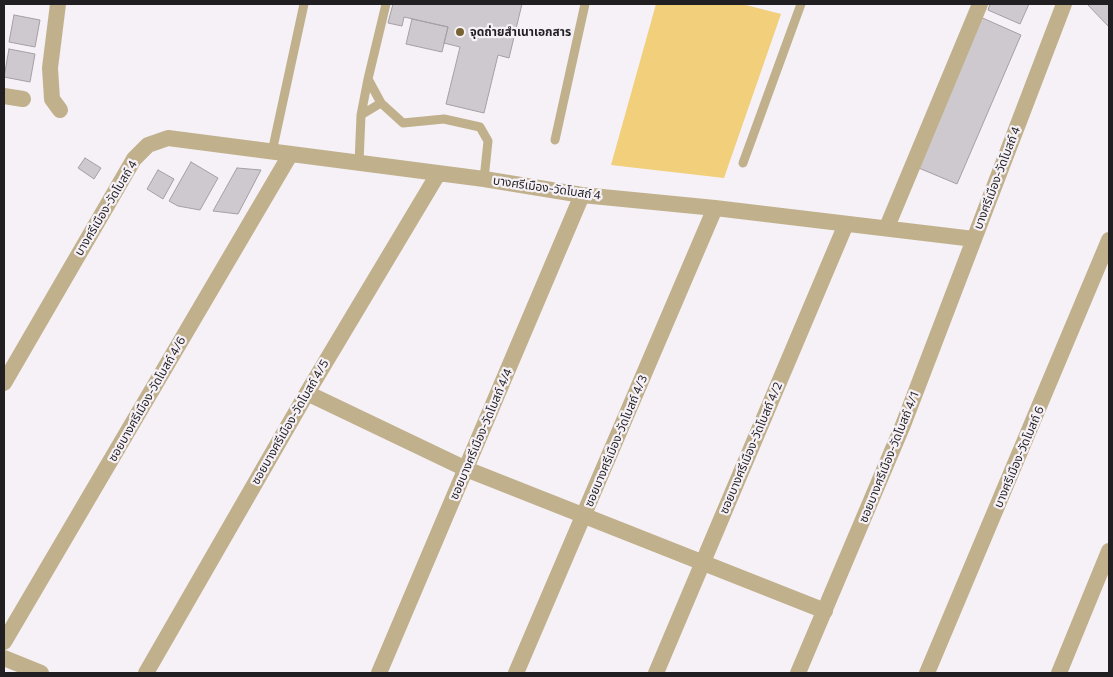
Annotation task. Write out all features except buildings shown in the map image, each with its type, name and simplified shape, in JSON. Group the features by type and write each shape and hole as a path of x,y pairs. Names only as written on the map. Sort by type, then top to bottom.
{"street":[{"path":"58,4 50,68 52,99 60,110"},
{"path":"887,227 980,4"},
{"name":"บางศรีเมือง-วัดโบสถ์ 4","path":"6,372 134,159 148,145 168,138 484,179 582,195 887,227 974,239 1064,4"},
{"path":"4,96 23,99"},
{"name":"ซอยบางศรีเมือง-วัดโบสถ์ 4/6","path":"4,642 290,155"},
{"name":"ซอยบางศรีเมือง-วัดโบสถ์ 4/5","path":"146,673 307,393 438,174"},
{"name":"ซอยบางศรีเมือง-วัดโบสถ์ 4/4","path":"379,673 582,195"},
{"name":"ซอยบางศรีเมือง-วัดโบสถ์ 4/3","path":"516,673 715,208"},
{"name":"ซอยบางศรีเมือง-วัดโบสถ์ 4/2","path":"656,673 846,224"},
{"name":"ซอยบางศรีเมือง-วัดโบสถ์ 4/1","path":"798,673 903,425 974,239"},
{"name":"บางศรีเมือง-วัดโบสถ์ 6","path":"927,673 1109,240"},
{"path":"307,393 466,469 702,564 825,611"},
{"path":"1059,673 1109,551"},
{"path":"4,658 41,673"}],"lane":[{"path":"272,152 304,4"},
{"path":"359,163 362,115 368,79 386,4"},
{"path":"555,140 585,4"},
{"path":"743,163 801,4"},
{"path":"368,79 381,103 403,122 444,119 480,127 488,141 484,179"},
{"path":"362,115 381,103"}],"shaded area":[{"path":"656,4 742,4 781,14 724,178 611,165"}],"place":[{"name":"จุดถ่ายสำเนาเอกสาร","path":"460,32"}]}
